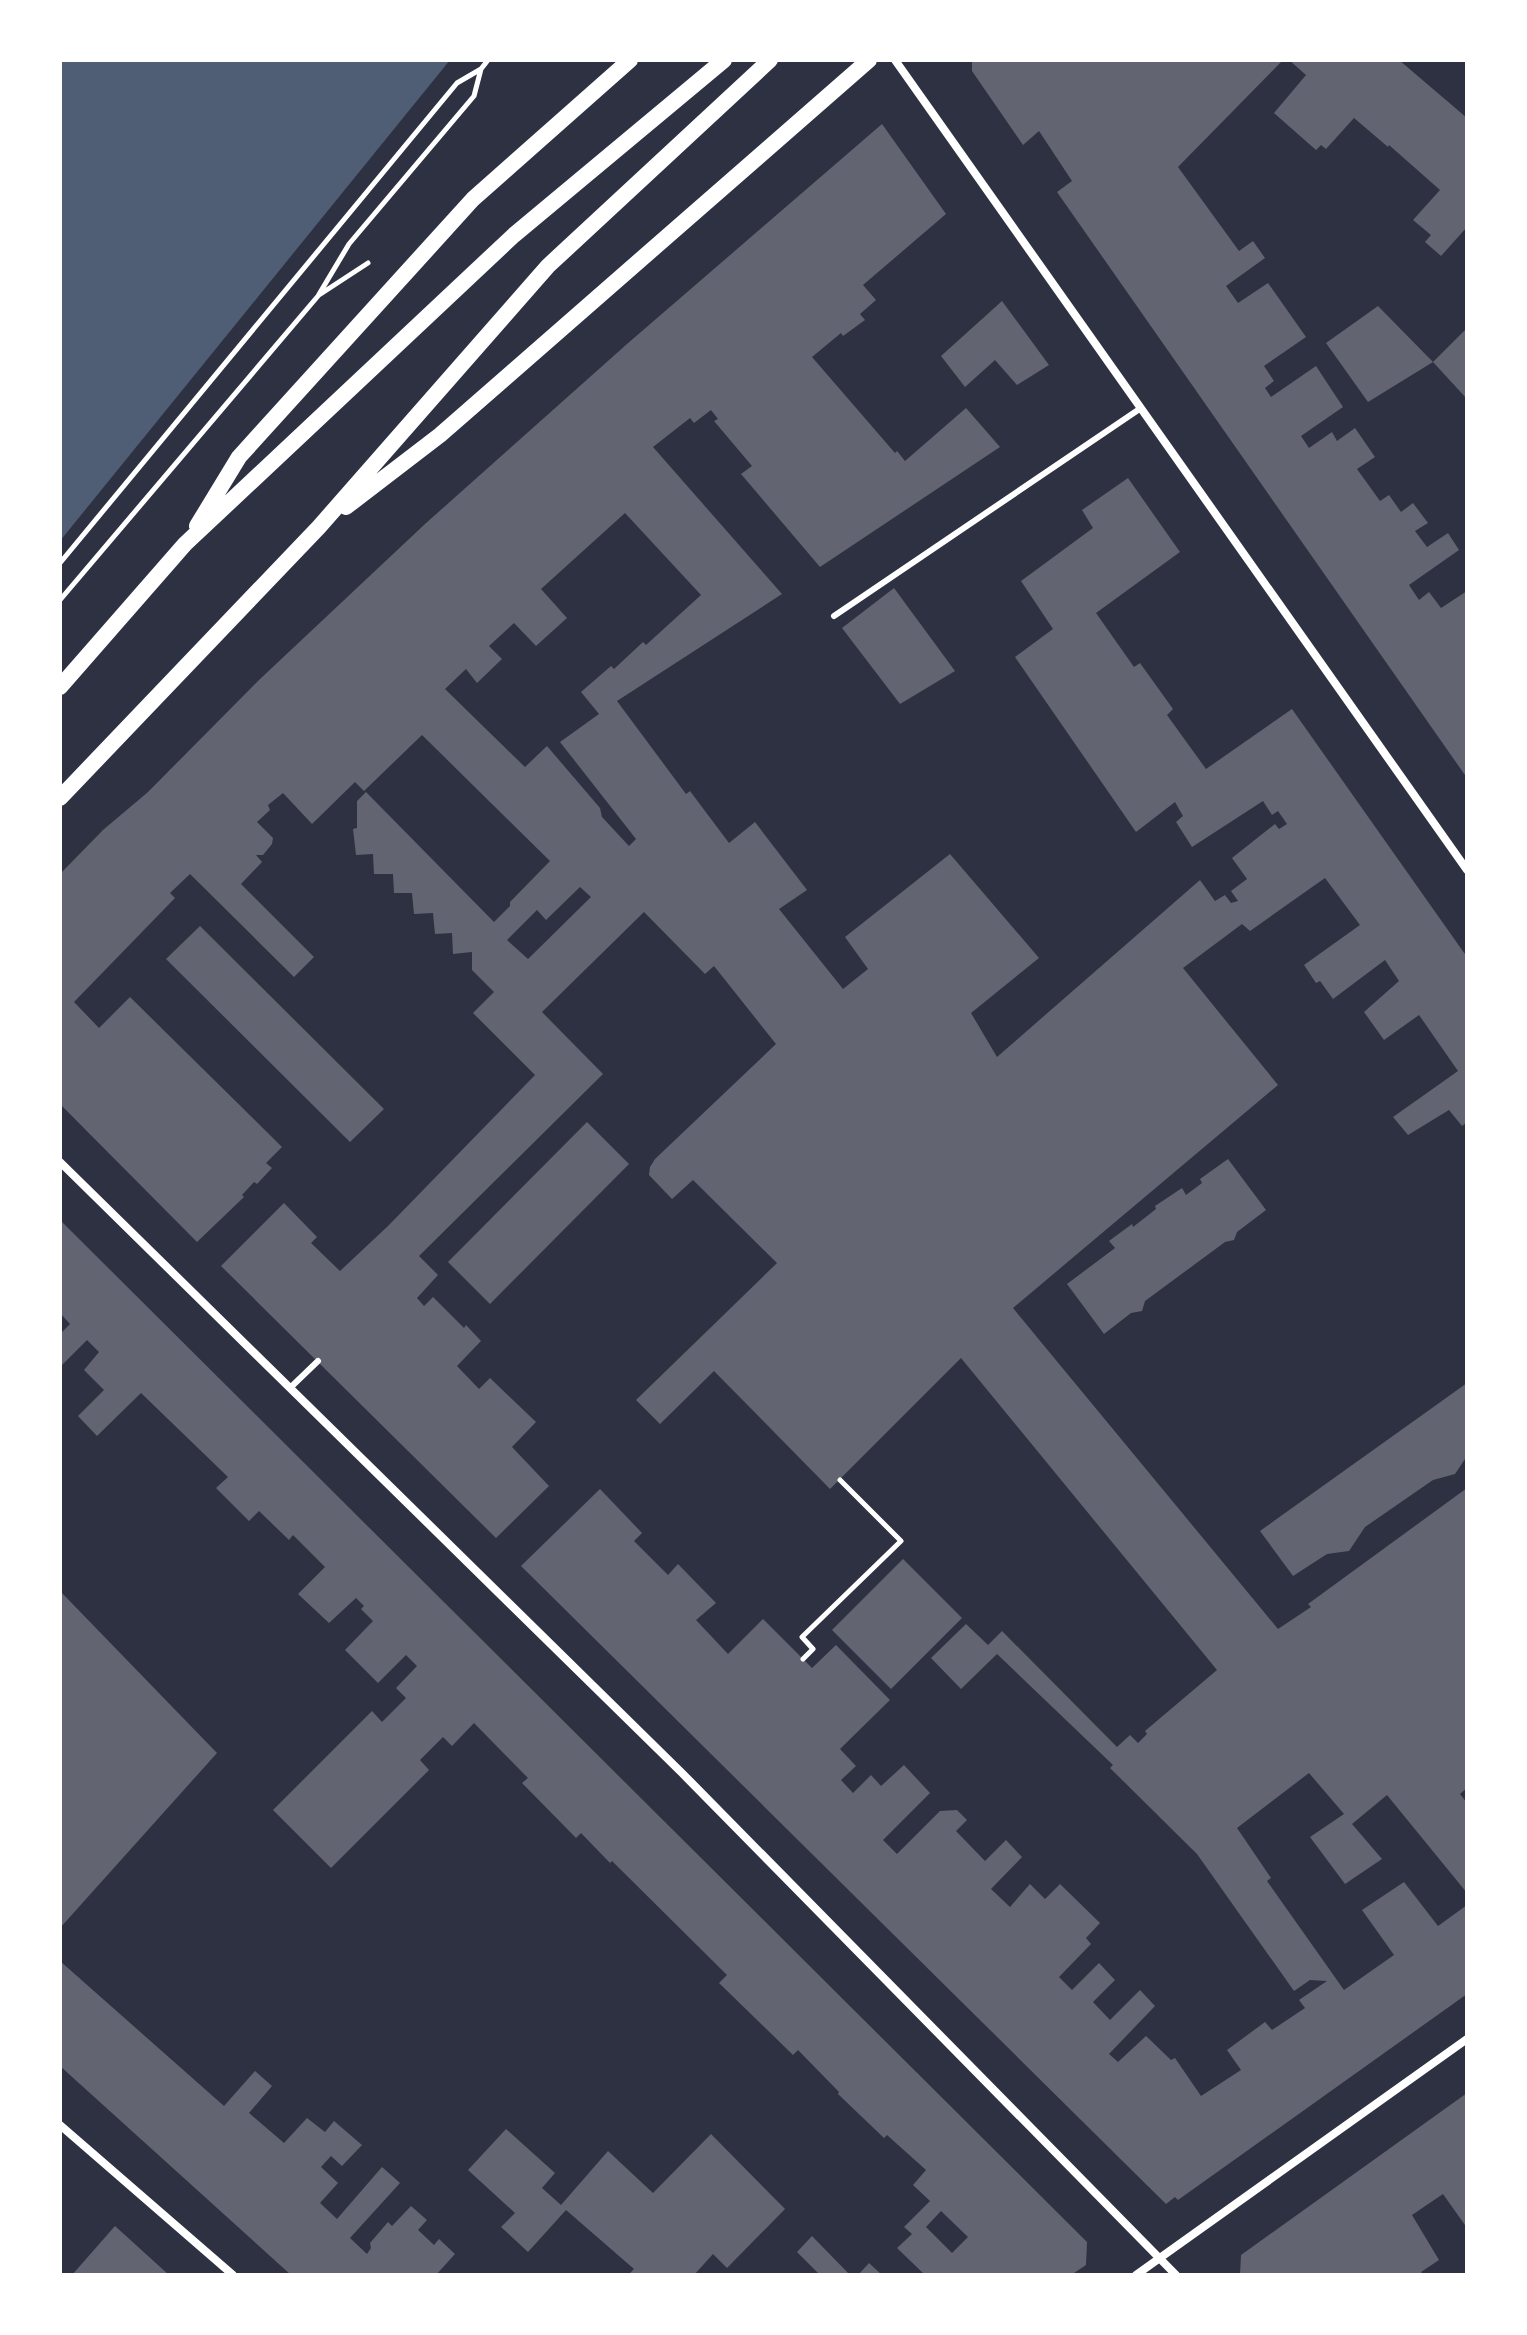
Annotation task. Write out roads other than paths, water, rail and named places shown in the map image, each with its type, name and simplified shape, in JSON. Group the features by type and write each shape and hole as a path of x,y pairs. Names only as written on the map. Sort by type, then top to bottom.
{"main road":[{"path":"185,544 239,457 473,199 630,60"},
{"path":"60,687 185,544 514,235 724,60"},
{"path":"60,798 319,527 548,266 770,60"},
{"path":"319,527 440,435 869,60"}],"street":[{"path":"895,60 1467,870"},
{"path":"60,1162 682,1773 1176,2275"},
{"path":"1136,2275 1467,2039"},
{"path":"60,2125 233,2275"}],"lane":[{"path":"834,616 1141,408"},
{"path":"291,1387 318,1361"}],"water":[{"path":"60,60 450,60 60,541"}]}
